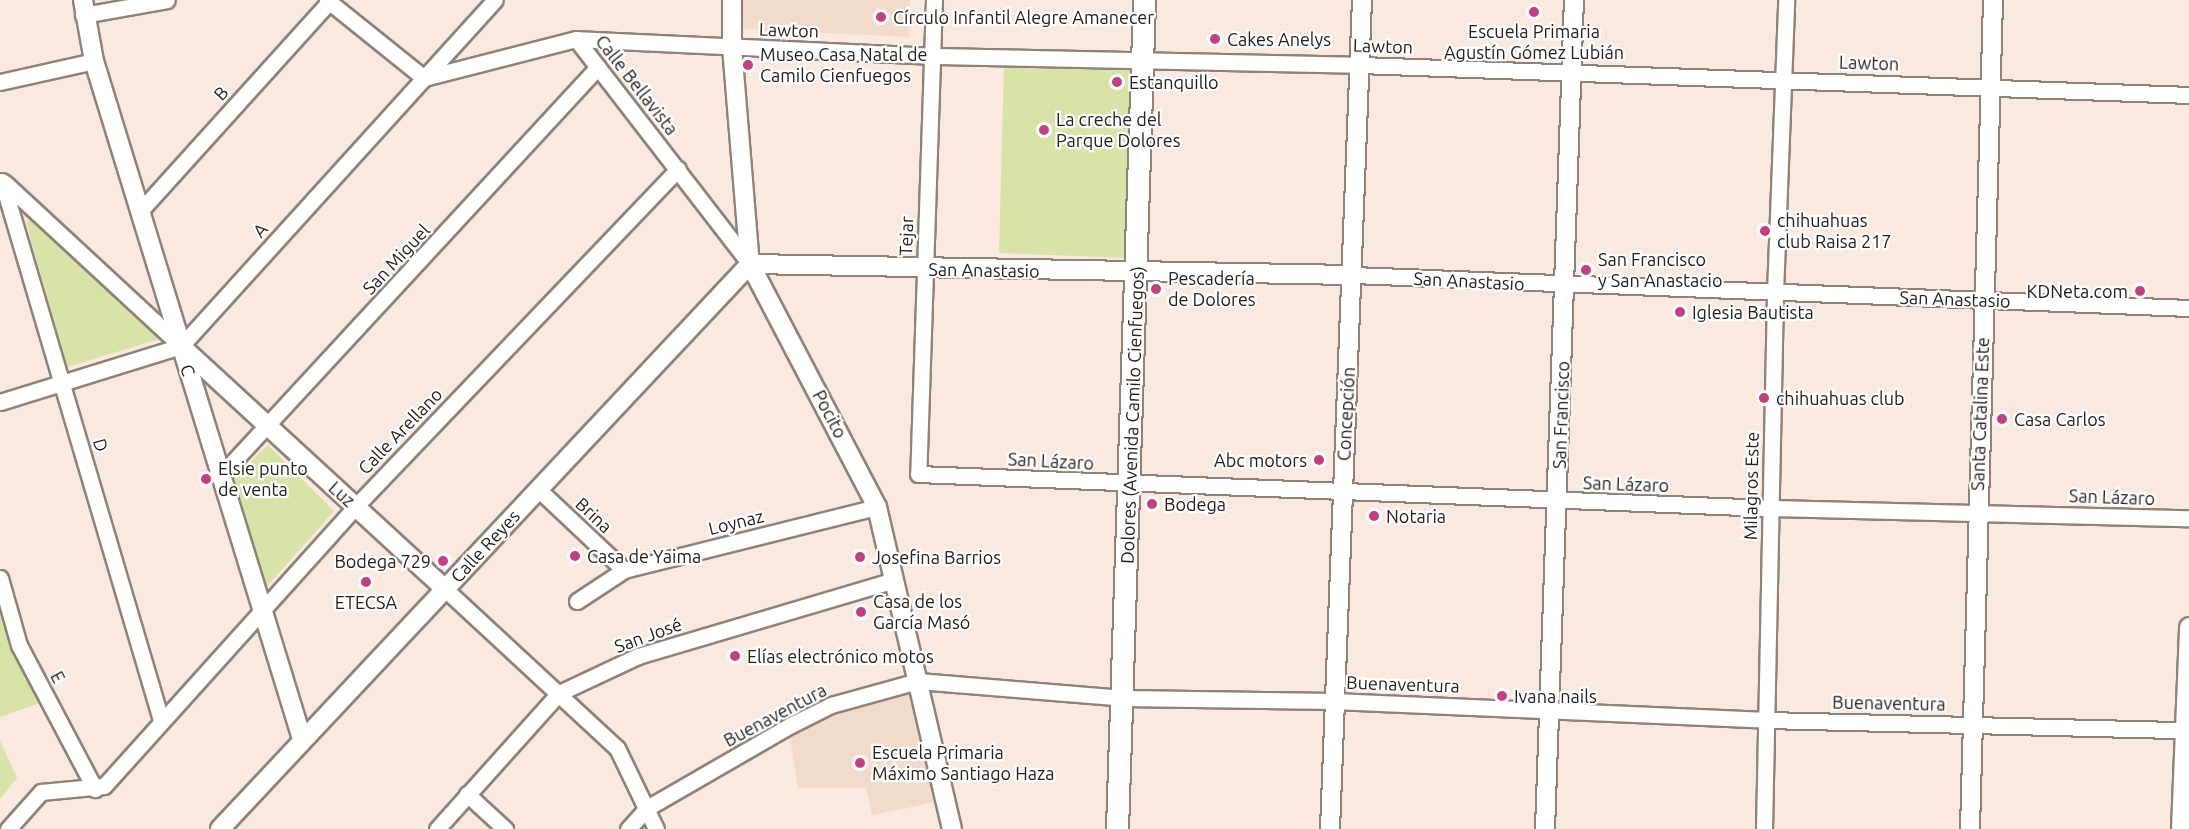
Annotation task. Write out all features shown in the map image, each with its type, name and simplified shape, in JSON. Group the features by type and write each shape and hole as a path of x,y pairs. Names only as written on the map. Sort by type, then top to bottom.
{"main road":[{"name":"Dolores (Avenida Camilo Cienfuegos)","path":"1117,829 1144,0"}],"street":[{"path":"83,8 167,0"},
{"name":"A","path":"181,346 495,0"},
{"name":"Pocito","path":"732,0 732,47 750,264 877,507 952,829"},
{"name":"Tejar","path":"918,474 934,0"},
{"name":"Concepción","path":"1330,829 1362,0"},
{"name":"San Francisco","path":"1545,829 1567,285 1574,0"},
{"name":"Milagros Este","path":"1764,829 1775,293 1786,0"},
{"name":"Santa Catalina Este","path":"1970,829 1971,725 1993,0"},
{"path":"328,1 424,78"},
{"name":"B","path":"141,210 328,1"},
{"name":"C","path":"83,8 94,61 302,739"},
{"name":"Calle Bellavista","path":"424,78 576,39 750,264"},
{"name":"Lawton","path":"576,39 933,56 1360,65 2189,95"},
{"path":"0,82 94,61"},
{"name":"San Miguel","path":"220,476 598,67"},
{"name":"Calle Arellano","path":"94,789 104,786 356,506 678,169"},
{"name":"Luz","path":"1,180 617,748 656,829"},
{"name":"D","path":"1,180 161,720"},
{"name":"San Anastasio","path":"750,264 924,269 1353,275 2189,308"},
{"name":"Calle Reyes","path":"220,829 750,264"},
{"path":"0,402 181,346"},
{"name":"San Lázaro","path":"918,474 1130,484 1342,489 1558,501 2189,518"},
{"name":"Brina","path":"538,489 624,570"},
{"name":"Loynaz","path":"577,602 624,570 877,507"},
{"name":"E","path":"0,578 19,645 94,789"},
{"name":"San José","path":"437,829 559,693 638,656 894,580"},
{"path":"2181,829 2187,730 2189,627"},
{"name":"Buenaventura","path":"628,829 647,808 831,705 918,681 1123,698 1335,701 1549,708 1766,720 2187,730"},
{"path":"8,829 41,792 94,789"},
{"path":"467,794 505,829"}],"shaded area":[{"path":"740,0 910,0 909,37 739,29"},
{"name":"Escuela Primaria Máximo Santiago Haza","path":"910,692 935,802 872,815 866,788 798,788 790,738 829,717"}],"green space":[{"path":"1004,64 1132,69 1127,258 999,253"},
{"path":"32,218 166,337 67,367 26,222"},
{"path":"268,445 334,511 262,592 231,481"},
{"path":"0,603 43,702 0,717"},
{"path":"0,740 17,778 0,799"}],"place":[{"name":"Escuela Primaria Agustín Gómez Lubián","path":"1534,12"},
{"name":"Círculo Infantil Alegre Amanecer","path":"881,17"},
{"name":"Cakes Anelys","path":"1215,39"},
{"name":"Museo Casa Natal de Camilo Cienfuegos","path":"748,65"},
{"name":"Estanquillo","path":"1117,82"},
{"name":"La creche del Parque Dolores","path":"1044,130"},
{"name":"chihuahuas club Raisa 217","path":"1765,231"},
{"name":"San Francisco y San Anastacio","path":"1586,270"},
{"name":"Pescadería de Dolores","path":"1156,289"},
{"name":"KDNeta.com","path":"2140,291"},
{"name":"Iglesia Bautista","path":"1680,312"},
{"name":"chihuahuas club","path":"1764,398"},
{"name":"Casa Carlos","path":"2002,419"},
{"name":"Abc motors","path":"1319,460"},
{"name":"Elsie punto de venta","path":"206,479"},
{"name":"Bodega","path":"1152,504"},
{"name":"Notaria","path":"1374,516"},
{"name":"Casa de Yaima","path":"575,556"},
{"name":"Josefina Barrios","path":"860,557"},
{"name":"Bodega 729","path":"443,561"},
{"name":"ETECSA","path":"366,582"},
{"name":"Casa de los García Masó","path":"861,612"},
{"name":"Elías electrónico motos","path":"735,656"},
{"name":"Ivana nails","path":"1502,696"},
{"name":"Escuela Primaria Máximo Santiago Haza","path":"860,763"}]}
